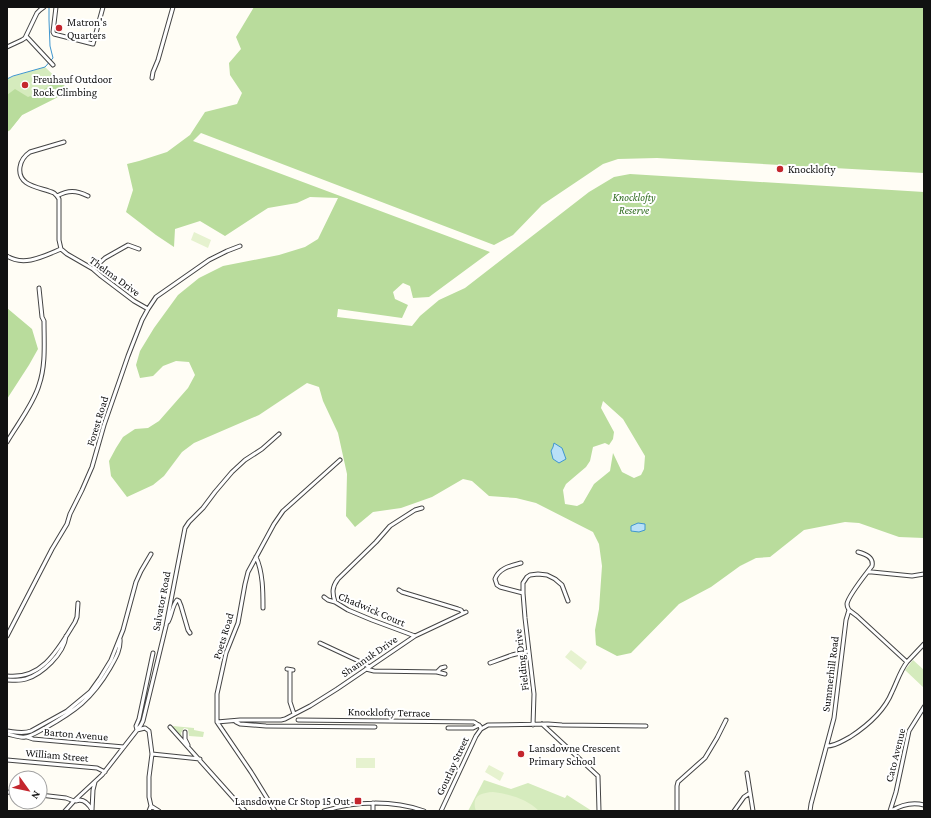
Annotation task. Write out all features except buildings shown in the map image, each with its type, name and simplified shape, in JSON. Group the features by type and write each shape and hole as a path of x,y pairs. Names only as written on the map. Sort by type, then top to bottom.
{"street":[{"path":"7,47 22,40 26,36 37,13 43,7"},
{"path":"56,7 54,33 93,44 103,7"},
{"path":"152,78 173,7"},
{"path":"26,36 52,64"},
{"path":"7,256 14,260 28,261 60,249 59,203 57,196 49,191 26,184 21,176 20,169 22,161 30,152 64,142"},
{"path":"57,196 67,191 81,192 88,196"},
{"path":"93,269 105,258 128,245 139,249"},
{"name":"Forest Road","path":"7,636 67,524 70,514 92,468 104,425 128,356 142,320 148,309 156,297 209,260 240,246"},
{"name":"Thelma Drive","path":"60,249 93,269 134,301 148,309"},
{"path":"7,442 33,400 39,386 42,373 44,357 44,321 40,304 39,288"},
{"name":"Salvator Road","path":"137,730 142,722 166,626 184,528 203,508 214,492 232,472 279,434"},
{"name":"Poets Road","path":"217,722 217,694 226,653 238,622 248,572 274,524 283,511 340,460"},
{"path":"335,602 333,588 335,583 390,526 415,510 422,508"},
{"path":"858,552 866,555 872,562 872,566 868,572"},
{"path":"7,731 26,733 31,731 60,716 90,692 111,660 123,630 136,582 151,554"},
{"path":"256,557 259,563 262,582 263,608"},
{"path":"521,563 502,569 495,579 497,585 500,587 522,593"},
{"path":"868,572 912,576 924,574"},
{"name":"Summerhill Road","path":"810,811 816,782 834,718 846,620 849,610 847,606 850,598 868,572"},
{"name":"Fielding Drive","path":"533,725 534,694 522,593 523,582 527,577 534,574 547,575 562,585 568,601"},
{"name":"Shannuk Drive","path":"285,719 310,706 337,689 415,636 464,613 461,610 399,590"},
{"name":"Chadwick Court","path":"324,597 348,610 415,636"},
{"path":"166,626 175,602 178,600 190,633"},
{"path":"7,676 19,677 37,670 54,654 75,622 78,603"},
{"path":"849,610 907,662"},
{"path":"7,680 26,679 40,672 52,662 59,653 66,642 66,636"},
{"path":"27,737 63,718 77,708 94,692 114,660 120,644 120,638"},
{"path":"320,643 365,664 368,668 374,671 437,672 445,674"},
{"path":"827,746 840,743 871,721 886,703 893,691 900,672 924,644"},
{"path":"490,663 528,651"},
{"path":"137,730 136,726 139,719 153,653"},
{"path":"437,672 441,668 445,667"},
{"path":"290,670 290,702 294,714"},
{"name":"Cato Avenue","path":"891,811 909,731 924,707"},
{"name":"Knocklofty Terrace","path":"217,722 285,719"},
{"name":"Knocklofty Terrace","path":"298,720 474,722 479,725"},
{"path":"677,811 676,786 678,782 705,758 726,720"},
{"name":"Knocklofty Terrace","path":"234,721 240,724 266,726 375,727"},
{"path":"217,722 276,811"},
{"path":"542,724 598,776 599,811"},
{"path":"448,728 473,728 479,725 481,729 488,725 542,724 646,726"},
{"path":"170,727 245,811"},
{"path":"65,811 105,772 137,730 145,728 149,731 152,754 149,777 150,809 159,811"},
{"name":"Gourlay Street","path":"441,811 476,736 481,729"},
{"path":"185,732 185,739 190,748"},
{"name":"Barton Avenue","path":"7,734 33,739 124,747"},
{"path":"152,754 200,759"},
{"name":"William Street","path":"7,760 97,768 105,772"},
{"path":"747,773 753,811"},
{"path":"92,811 93,790 96,780"},
{"path":"734,811 744,797 750,793"},
{"path":"48,796 66,798 74,801 84,801 92,811"},
{"path":"373,803 373,811"},
{"path":"324,811 345,806 373,803 403,806 424,811"},
{"path":"891,811 902,806 913,804 924,805"}],"green space":[{"name":"Knocklofty Reserve","path":"254,7 924,7 924,173 657,158 618,159 603,164 542,205 513,235 494,245 201,133 193,141 490,252 429,297 413,298 410,286 403,283 393,292 395,299 408,305 402,318 338,309 337,317 412,326 420,316 439,300 465,288 589,192 614,177 630,174 924,192 924,538 899,537 859,523 845,522 804,530 770,557 756,558 740,566 711,587 679,604 631,653 617,656 596,645 595,630 599,609 602,566 599,544 593,532 536,503 516,498 489,496 472,481 463,479 432,497 401,508 373,512 355,527 346,516 347,474 338,433 323,401 319,387 307,383 259,415 194,443 182,452 164,476 153,485 127,497 111,476 109,461 116,448 123,437 135,429 148,428 159,421 188,388 195,375 189,362 176,361 163,366 153,376 140,378 136,365 140,351 154,328 178,295 199,278 223,266 279,255 305,247 318,239 338,198 310,197 297,203 268,208 225,236 200,221 175,229 174,247 126,212 133,190 127,164 167,152 190,135 205,112 237,104 242,93 230,75 229,63 241,49 236,37","holes":["603,401 623,419 645,456 644,469 641,475 634,478 622,472 613,453 610,471 594,484 583,503 577,506 565,504 563,490 566,484 586,467 590,461 593,447 605,443 609,445 613,439 614,432 601,408"]},
{"path":"45,67 70,91 22,115 7,132 7,79"},
{"path":"53,75 70,91 22,115 7,132 7,95 15,89 28,97 40,92 49,86"},
{"path":"194,232 211,240 208,248 191,240"},
{"path":"7,308 32,329 38,349 7,399"},
{"path":"571,650 587,662 581,670 565,657"},
{"path":"913,660 924,670 924,688 905,670"},
{"path":"173,726 194,728 194,730 204,732 203,737 189,736 188,729 184,728 181,733 182,739 172,728"},
{"path":"356,758 375,758 375,768 356,768"},
{"path":"489,765 504,773 500,781 485,772"},
{"path":"484,780 511,789 528,783 565,798 567,795 592,811 468,811"},
{"path":"493,792 518,798 529,803 539,811 476,811 475,802 478,796 484,793"}],"water":[{"path":"554,443 562,448 566,459 559,463 553,459 551,451"},
{"path":"638,523 645,524 645,530 639,532 631,531 631,526"}],"waterway":[{"path":"7,79 45,67 53,58 50,46 49,7"}],"place":[{"name":"Matron's Quarters","path":"59,28"},
{"name":"Freuhauf Outdoor Rock Climbing","path":"25,85"},
{"name":"Knocklofty","path":"780,169"},
{"name":"Lansdowne Crescent Primary School","path":"521,754"},
{"name":"Lansdowne Cr Stop 15 Out","path":"358,801"}]}
